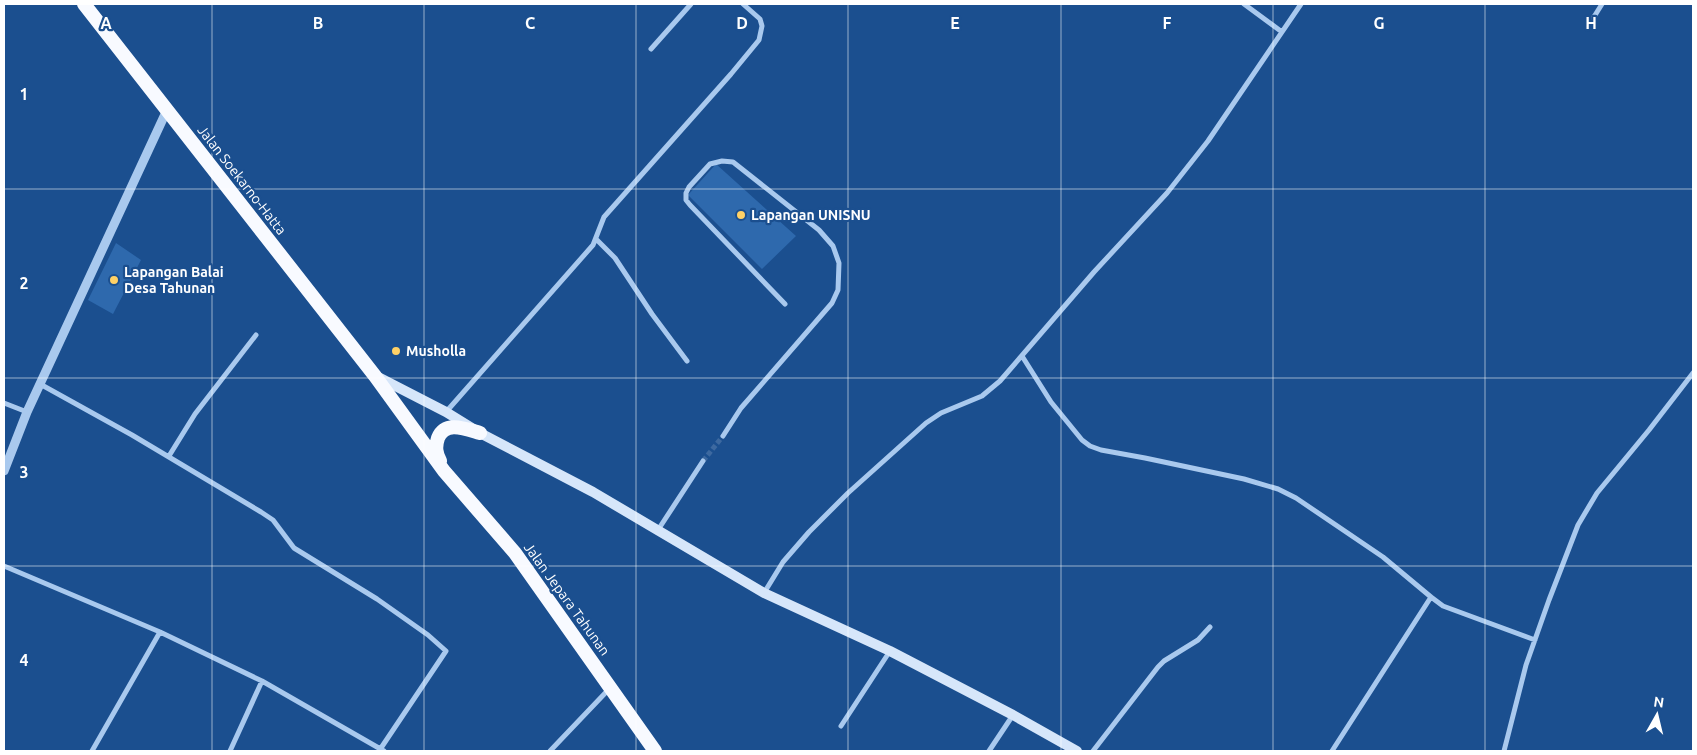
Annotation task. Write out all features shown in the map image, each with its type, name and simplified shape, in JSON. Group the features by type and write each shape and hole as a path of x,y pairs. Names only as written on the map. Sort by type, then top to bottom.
{"highway":[{"name":"Jalan Soekarno-Hatta","path":"84,4 375,376 444,471"},
{"path":"444,471 436,448 439,435 445,429 459,428 480,433"},
{"name":"Jalan Jepara Tahunan","path":"444,471 515,553 655,751"}],"main road":[{"path":"375,376 446,412 480,433 593,492 764,593 890,651 1013,715 1077,751"}],"street":[{"path":"651,49 691,4"},
{"path":"446,412 593,245 604,217 731,74 758,40 762,26 760,19 743,4"},
{"path":"1244,4 1282,32"},
{"path":"764,593 789,556 848,493 934,418 941,413 982,396 1000,381 1094,272 1167,193 1208,141 1301,4"},
{"path":"1592,20 1602,4"},
{"path":"4,471 27,412 167,110"},
{"path":"722,436 741,408 832,303 838,290 839,263 833,246 819,230 750,174 733,162 722,161 710,164 689,187 686,200 785,304"},
{"path":"596,239 615,258 652,314 688,360"},
{"path":"169,456 195,414 256,335"},
{"path":"1022,356 1052,402 1082,440 1090,446 1101,450 1244,479 1278,490 1296,498 1383,557 1443,606 1535,640"},
{"path":"1504,751 1526,665 1578,525 1597,493 1693,373"},
{"path":"4,566 160,632 262,681 381,751 446,651 428,635 377,599 294,548 273,520 169,456 40,384"},
{"path":"4,403 27,412"},
{"path":"658,530 703,461"},
{"path":"1332,751 1431,597"},
{"path":"1093,751 1164,660 1198,640 1210,627"},
{"path":"92,751 160,632"},
{"path":"841,726 890,651"},
{"path":"230,751 262,681"},
{"path":"550,751 610,688"},
{"path":"989,751 1013,715"}],"shaded area":[{"name":"Lapangan UNISNU","path":"716,164 796,236 762,269 688,195"},
{"name":"Lapangan Balai Desa Tahunan","path":"116,243 141,260 113,314 88,300"}],"tunnel":[{"path":"703,461 723,436"}],"place":[{"name":"Lapangan UNISNU","path":"741,215"},
{"name":"Lapangan Balai Desa Tahunan","path":"114,280"},
{"name":"Musholla","path":"396,351"}]}
